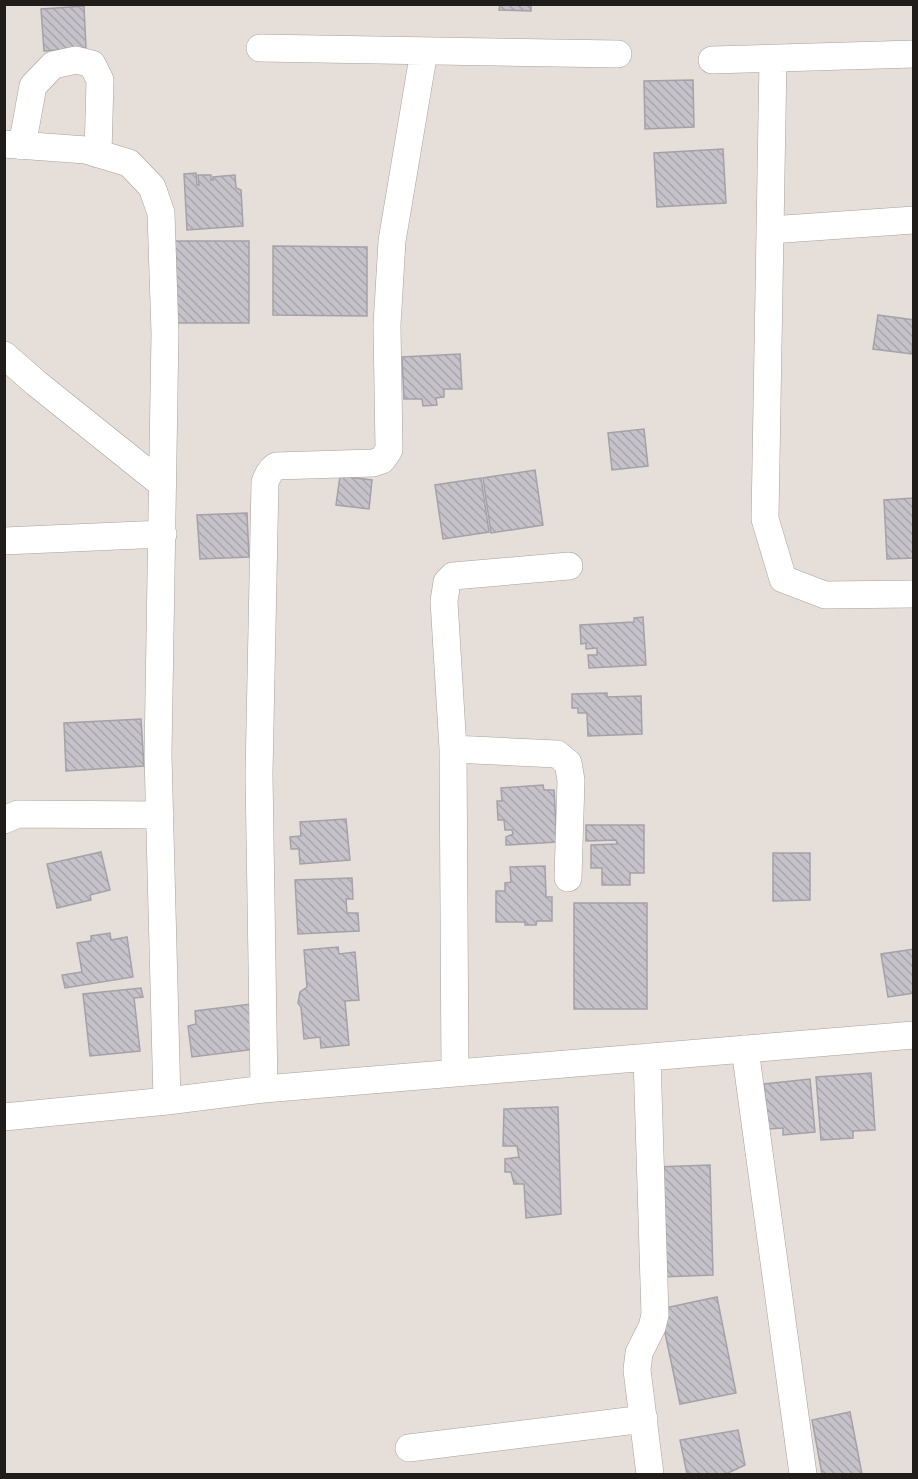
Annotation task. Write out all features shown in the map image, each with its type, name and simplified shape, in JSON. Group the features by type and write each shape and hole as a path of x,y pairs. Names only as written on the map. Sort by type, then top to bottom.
{"street":[{"path":"260,48 618,54"},
{"path":"264,1089 259,774 265,482 268,474 276,466 373,463 382,460 389,450 387,325 392,241 424,51"},
{"path":"712,60 914,54"},
{"path":"773,58 765,519 783,579 825,595 914,594"},
{"path":"98,154 100,80 92,64 76,60 53,65 33,86 13,145 86,150 98,154 129,163 152,187 161,213 165,333 158,755 167,1101"},
{"path":"770,231 914,220"},
{"path":"4,355 162,484"},
{"path":"4,541 163,534"},
{"path":"455,1073 453,749 444,601 447,582 453,576 569,566"},
{"path":"453,749 557,754 568,763 572,780 568,878"},
{"path":"4,820 18,814 160,815"},
{"path":"4,1117 264,1089 914,1035"},
{"path":"745,1049 803,1474"},
{"path":"647,1058 656,1315 639,1353 637,1370 650,1474"},
{"path":"409,1448 644,1419"}],"building":[{"path":"500,4 531,4 531,11 499,10"},
{"path":"84,6 86,48 44,51 41,9"},
{"path":"693,80 694,127 645,129 644,81"},
{"path":"723,149 726,203 657,207 654,153"},
{"path":"196,173 197,185 199,185 198,175 211,175 211,180 213,180 213,177 235,175 236,188 241,190 243,226 187,230 184,174"},
{"path":"174,241 249,241 249,323 174,323"},
{"path":"273,246 367,247 367,316 273,315"},
{"path":"878,315 914,320 912,354 873,349"},
{"path":"460,354 462,389 444,389 444,397 436,398 437,405 423,406 422,399 404,399 402,357"},
{"path":"644,429 648,466 612,470 608,433"},
{"path":"535,470 543,525 491,533 483,478"},
{"path":"340,476 372,480 369,509 336,505"},
{"path":"481,478 489,532 443,539 435,485"},
{"path":"914,498 914,558 887,559 884,500"},
{"path":"247,513 249,557 200,559 197,515"},
{"path":"643,617 646,665 589,668 588,655 597,655 597,648 586,649 586,643 581,644 580,625 634,622 634,618"},
{"path":"607,693 607,697 641,696 642,734 588,736 587,713 578,713 578,708 572,708 572,694"},
{"path":"141,719 144,766 66,771 64,723"},
{"path":"543,785 544,790 554,790 557,842 506,845 506,837 513,834 512,830 505,830 504,820 498,820 497,801 502,801 501,788"},
{"path":"346,819 350,860 300,864 299,849 291,849 290,837 301,836 300,822"},
{"path":"586,825 644,825 644,873 630,873 630,885 602,885 602,868 591,868 591,845 617,844 616,840 586,841"},
{"path":"101,852 110,890 90,895 91,900 57,908 47,864"},
{"path":"773,853 810,853 810,900 773,901"},
{"path":"545,866 546,897 552,897 552,921 537,921 536,925 525,925 525,922 496,922 496,891 505,891 505,883 511,882 510,867"},
{"path":"352,878 353,899 346,899 347,913 358,913 359,931 298,934 295,880"},
{"path":"574,903 647,903 647,1009 574,1009"},
{"path":"110,933 111,940 127,937 133,977 65,988 62,975 82,972 77,943 91,941 91,936"},
{"path":"338,947 339,954 355,952 359,1000 345,1001 349,1045 321,1048 320,1037 304,1039 301,1007 298,1003 300,992 307,987 304,950"},
{"path":"914,949 914,993 888,997 881,954"},
{"path":"141,988 143,997 134,998 140,1051 90,1056 83,994"},
{"path":"251,1004 256,1049 192,1057 188,1026 196,1024 195,1011"},
{"path":"871,1073 875,1130 853,1131 853,1138 821,1140 816,1077"},
{"path":"810,1079 815,1132 783,1135 783,1128 768,1129 764,1084"},
{"path":"558,1107 561,1214 526,1218 524,1184 514,1184 511,1172 505,1172 505,1159 519,1157 517,1146 503,1146 504,1109"},
{"path":"710,1165 713,1275 660,1277 656,1167"},
{"path":"717,1297 736,1393 680,1404 660,1309"},
{"path":"850,1412 862,1474 822,1474 812,1420"},
{"path":"738,1430 745,1465 726,1474 687,1474 680,1440"}]}
